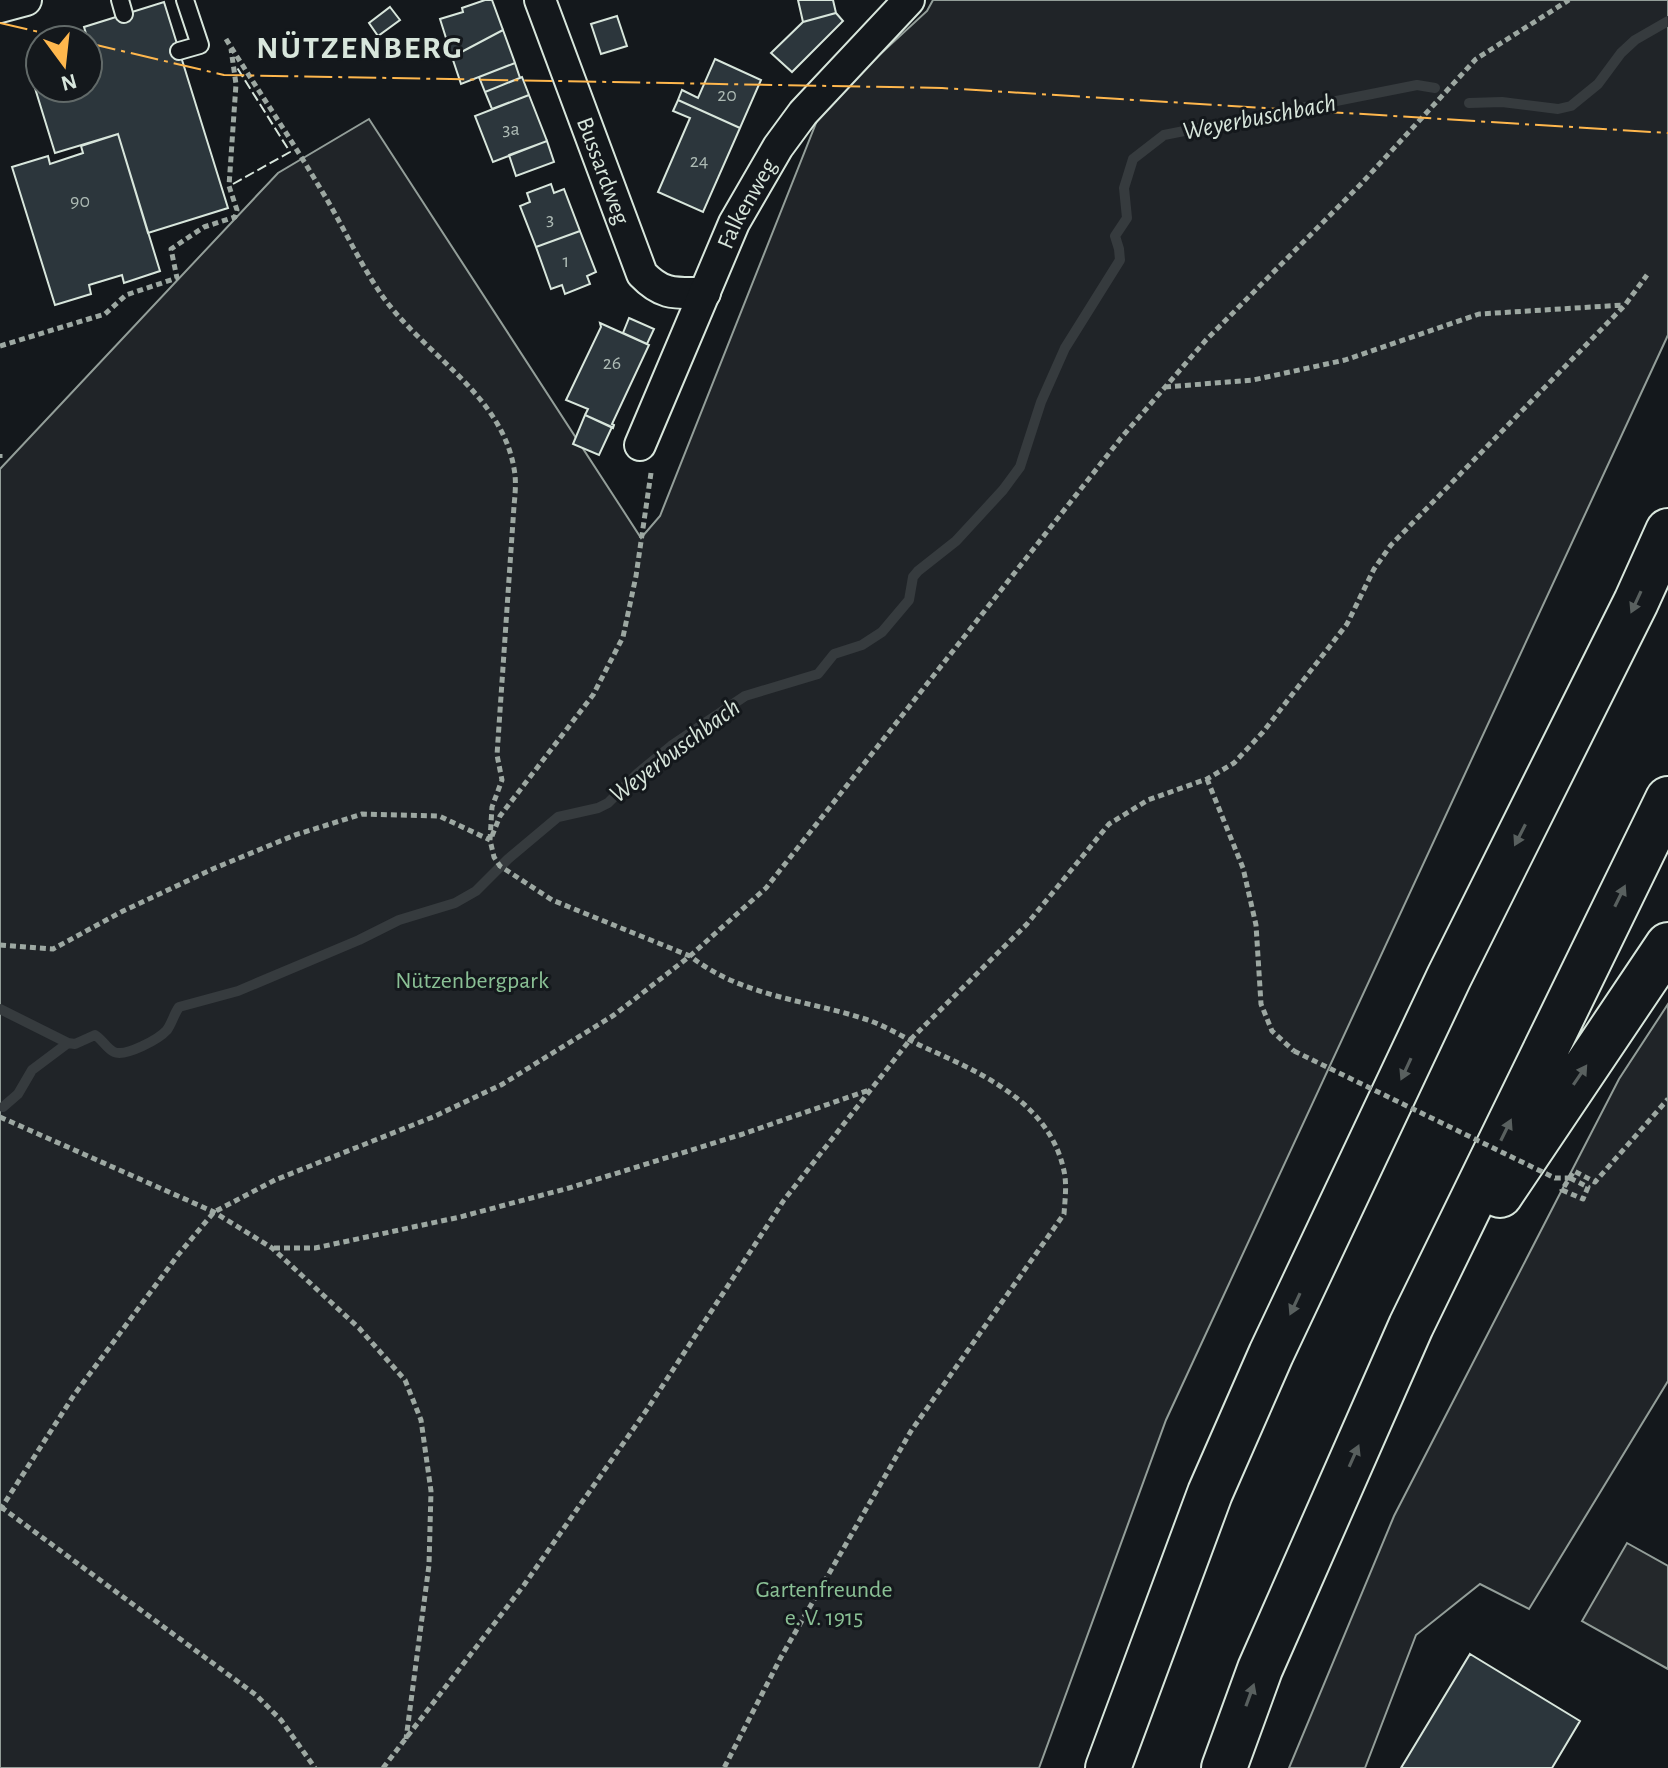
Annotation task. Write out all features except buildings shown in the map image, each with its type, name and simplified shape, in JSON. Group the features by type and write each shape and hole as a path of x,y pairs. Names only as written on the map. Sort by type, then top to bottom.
{"highway":[{"path":"1108,1768 1210,1493 1271,1354 1449,977 1636,602 1668,531"},
{"path":"1224,1768 1260,1669 1411,1326 1668,799"},
{"path":"1411,1326 1668,945"}],"street":[{"path":"0,7 26,0"},
{"name":"Bussardweg","path":"540,0 642,274 654,286 668,293 705,293"},
{"name":"Falkenweg","path":"640,445 734,223 778,147 803,113 909,0"}],"lane":[{"path":"179,51 200,45 185,0"}],"path":[{"path":"315,1768 281,1720 256,1695 0,1508 74,1395 178,1255 214,1212 275,1180 433,1117 501,1085 614,1015 690,956 766,888 1121,438 1206,340 1360,185 1476,59 1569,0"},
{"path":"223,33 321,189 378,290 410,330 476,393 496,424 510,455 515,476 514,506 497,755 502,780 492,807 490,840 500,866 552,900 690,956 708,970 783,1000 870,1020 976,1071 1024,1102 1054,1140 1065,1173 1064,1214 911,1431 781,1657 724,1768"},
{"path":"0,346 105,314 126,295 177,278 171,249 204,227 235,217 237,210 229,186 236,84 230,45"},
{"path":"387,1766 524,1585 648,1408 784,1200 909,1041 1027,924 1109,824 1148,800 1207,779 1234,763 1347,624 1374,569 1391,545 1625,305 1647,275"},
{"path":"1165,387 1253,380 1345,360 1479,314 1625,305"},
{"path":"490,840 500,816 593,695 623,637 636,576 652,464 640,445"},
{"path":"1207,779 1243,868 1256,925 1261,1004 1272,1031 1294,1051 1555,1178 1570,1178 1588,1187 1583,1199 1562,1190 1570,1178 1574,1171 1595,1182 1668,1099"},
{"path":"0,945 53,949 123,911 215,868 295,835 362,814 439,816 490,840"},
{"path":"272,1248 315,1248 460,1217 584,1184 870,1090"},
{"path":"0,1117 214,1212 272,1248 359,1328 405,1380 421,1420 431,1491 429,1565 405,1740"}],"green space":[{"name":"Nützenbergpark","path":"933,0 1668,0 1668,335 1166,1420 1039,1768 0,1768 0,469 278,173 369,119 641,538 660,516 822,108 927,11"},
{"path":"1668,1004 1668,1381 1529,1609 1480,1584 1416,1635 1365,1768 1289,1768 1394,1516 1619,1079"}],"shaded area":[{"path":"1627,1543 1668,1566 1668,1669 1582,1621"}],"waterway":[{"name":"Weyerbuschbach","path":"1469,103 1502,102 1558,109 1571,106 1598,84 1635,40 1668,21"},
{"name":"Weyerbuschbach","path":"0,1009 68,1043 75,1044 95,1035 114,1052 134,1050 163,1034 179,1007 238,991 399,920 455,903 476,891 558,817 608,803 671,746 745,696 818,674 834,654 862,645 882,632 909,600 913,577 918,571 956,541 1020,467 1041,402 1065,348 1120,260 1115,236 1127,218 1124,188 1133,159 1164,135 1417,85 1435,88"},
{"path":"3,1107 18,1094 32,1070 68,1043"}],"fence":[{"path":"233,184 290,152 236,66"}],"power":[{"path":"0,23 24,29"},
{"path":"104,47 224,75 942,88 1668,133"}],"district":[{"name":"NÜTZENBERG","path":"360,47"}],"park label":[{"name":"Gartenfreunde e. V. 1915","path":"824,1603"}]}
